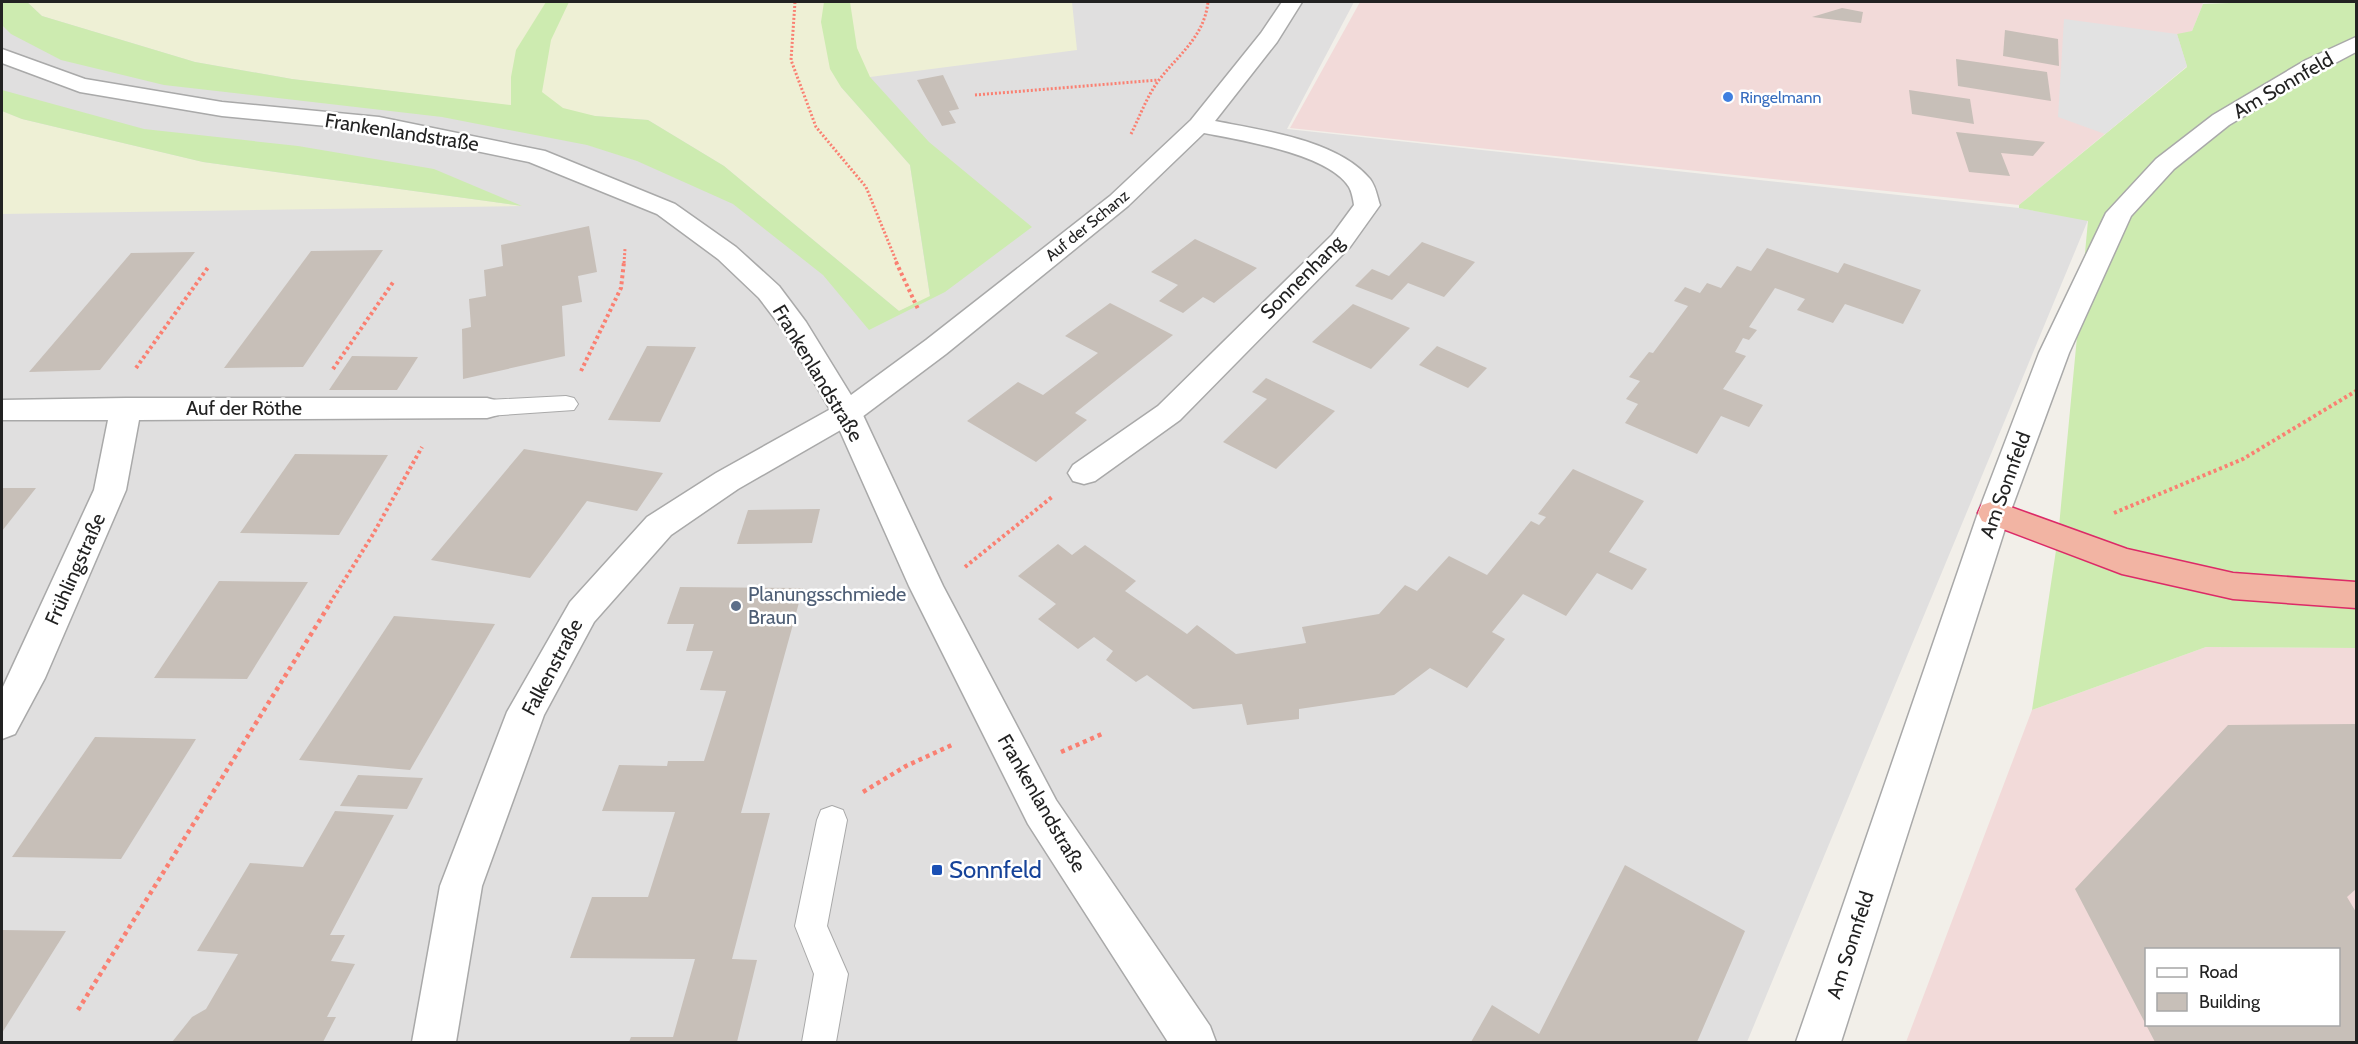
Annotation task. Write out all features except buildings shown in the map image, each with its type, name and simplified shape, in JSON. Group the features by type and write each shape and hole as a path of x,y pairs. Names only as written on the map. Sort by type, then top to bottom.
{"highway":[{"path":"1994,513 2122,561 2233,586 2356,595"}],"street":[{"name":"Auf der Schanz","path":"847,413 936,347 1119,201 1199,125 1269,37 1292,2"},
{"name":"Am Sonnfeld","path":"1818,1042 1994,513 2054,353 2119,213 2165,164 2221,120 2314,65 2356,44"},
{"name":"Frankenlandstraße","path":"2,56 16,63 91,87 222,109 379,124 536,156 666,209 727,252 769,292 796,328 847,413 926,586 1042,812 1194,1042"},
{"name":"Sonnenhang","path":"1084,474 1169,412 1341,241 1367,206 1360,184 1338,166 1321,157 1278,142 1199,125"},
{"name":"Auf der Röthe","path":"2,410 117,408 442,410 487,408"},
{"name":"Frühlingstraße","path":"2,723 27,678 110,490 117,408"},
{"name":"Falkenstraße","path":"434,1042 461,886 526,712 582,612 659,526 727,482 847,413"}],"lane":[{"path":"487,408 566,404"},
{"path":"819,1042 831,974 811,926 832,820"}],"path":[{"path":"795,2 790,60 816,126 866,187 902,276 936,347"},
{"path":"1119,201 1120,155 1159,80 1187,50 1208,16 1208,2"},
{"path":"975,95 1159,80"},
{"path":"566,404 621,288 625,249"},
{"path":"117,408 208,266"},
{"path":"306,408 393,281"},
{"path":"2058,537 2243,459 2356,391"},
{"path":"78,1010 372,536 442,410"},
{"path":"960,572 1084,474"},
{"path":"855,796 906,766 996,725"}],"shaded area":[{"path":"2,2 1354,2 1287,129 2019,208 2088,220 1747,1042 2,1042"},
{"name":"Ringelmann","path":"1360,2 2201,2 2203,4 2192,31 2187,66 2019,205 1290,128"},
{"path":"2064,19 2177,34 2187,66 2105,134 2058,117"},
{"path":"2206,647 2356,648 2356,1042 1906,1042 2032,710"}],"green space":[{"path":"2,2 27,2 42,16 195,62 292,79 511,105 511,77 516,50 546,2 569,2 551,40 542,92 563,108 595,116 648,120 724,166 899,311 930,296 910,165 841,87 830,69 821,22 824,2 850,2 857,48 870,77 929,142 1032,227 945,292 869,330 823,275 733,204 637,161 587,145 442,117 164,85 61,60 11,34 2,25"},
{"path":"27,2 1072,2 1077,50 870,77 841,87 910,165 930,297 899,311 724,166 648,120 595,116 292,79 195,62 42,16"},
{"path":"2356,2 2356,648 2206,647 2032,710 2058,537 2088,221 2019,208 2019,205 2187,67 2177,34 2192,31 2203,4"},
{"path":"2,90 144,129 298,146 434,169 522,206 203,162 22,119 2,111"},
{"path":"2,111 22,119 203,162 522,206 2,214"}],"place":[{"name":"Ringelmann","path":"1728,97"},
{"name":"Planungsschmiede Braun","path":"736,606"},
{"name":"Sonnfeld","path":"937,870"}]}
